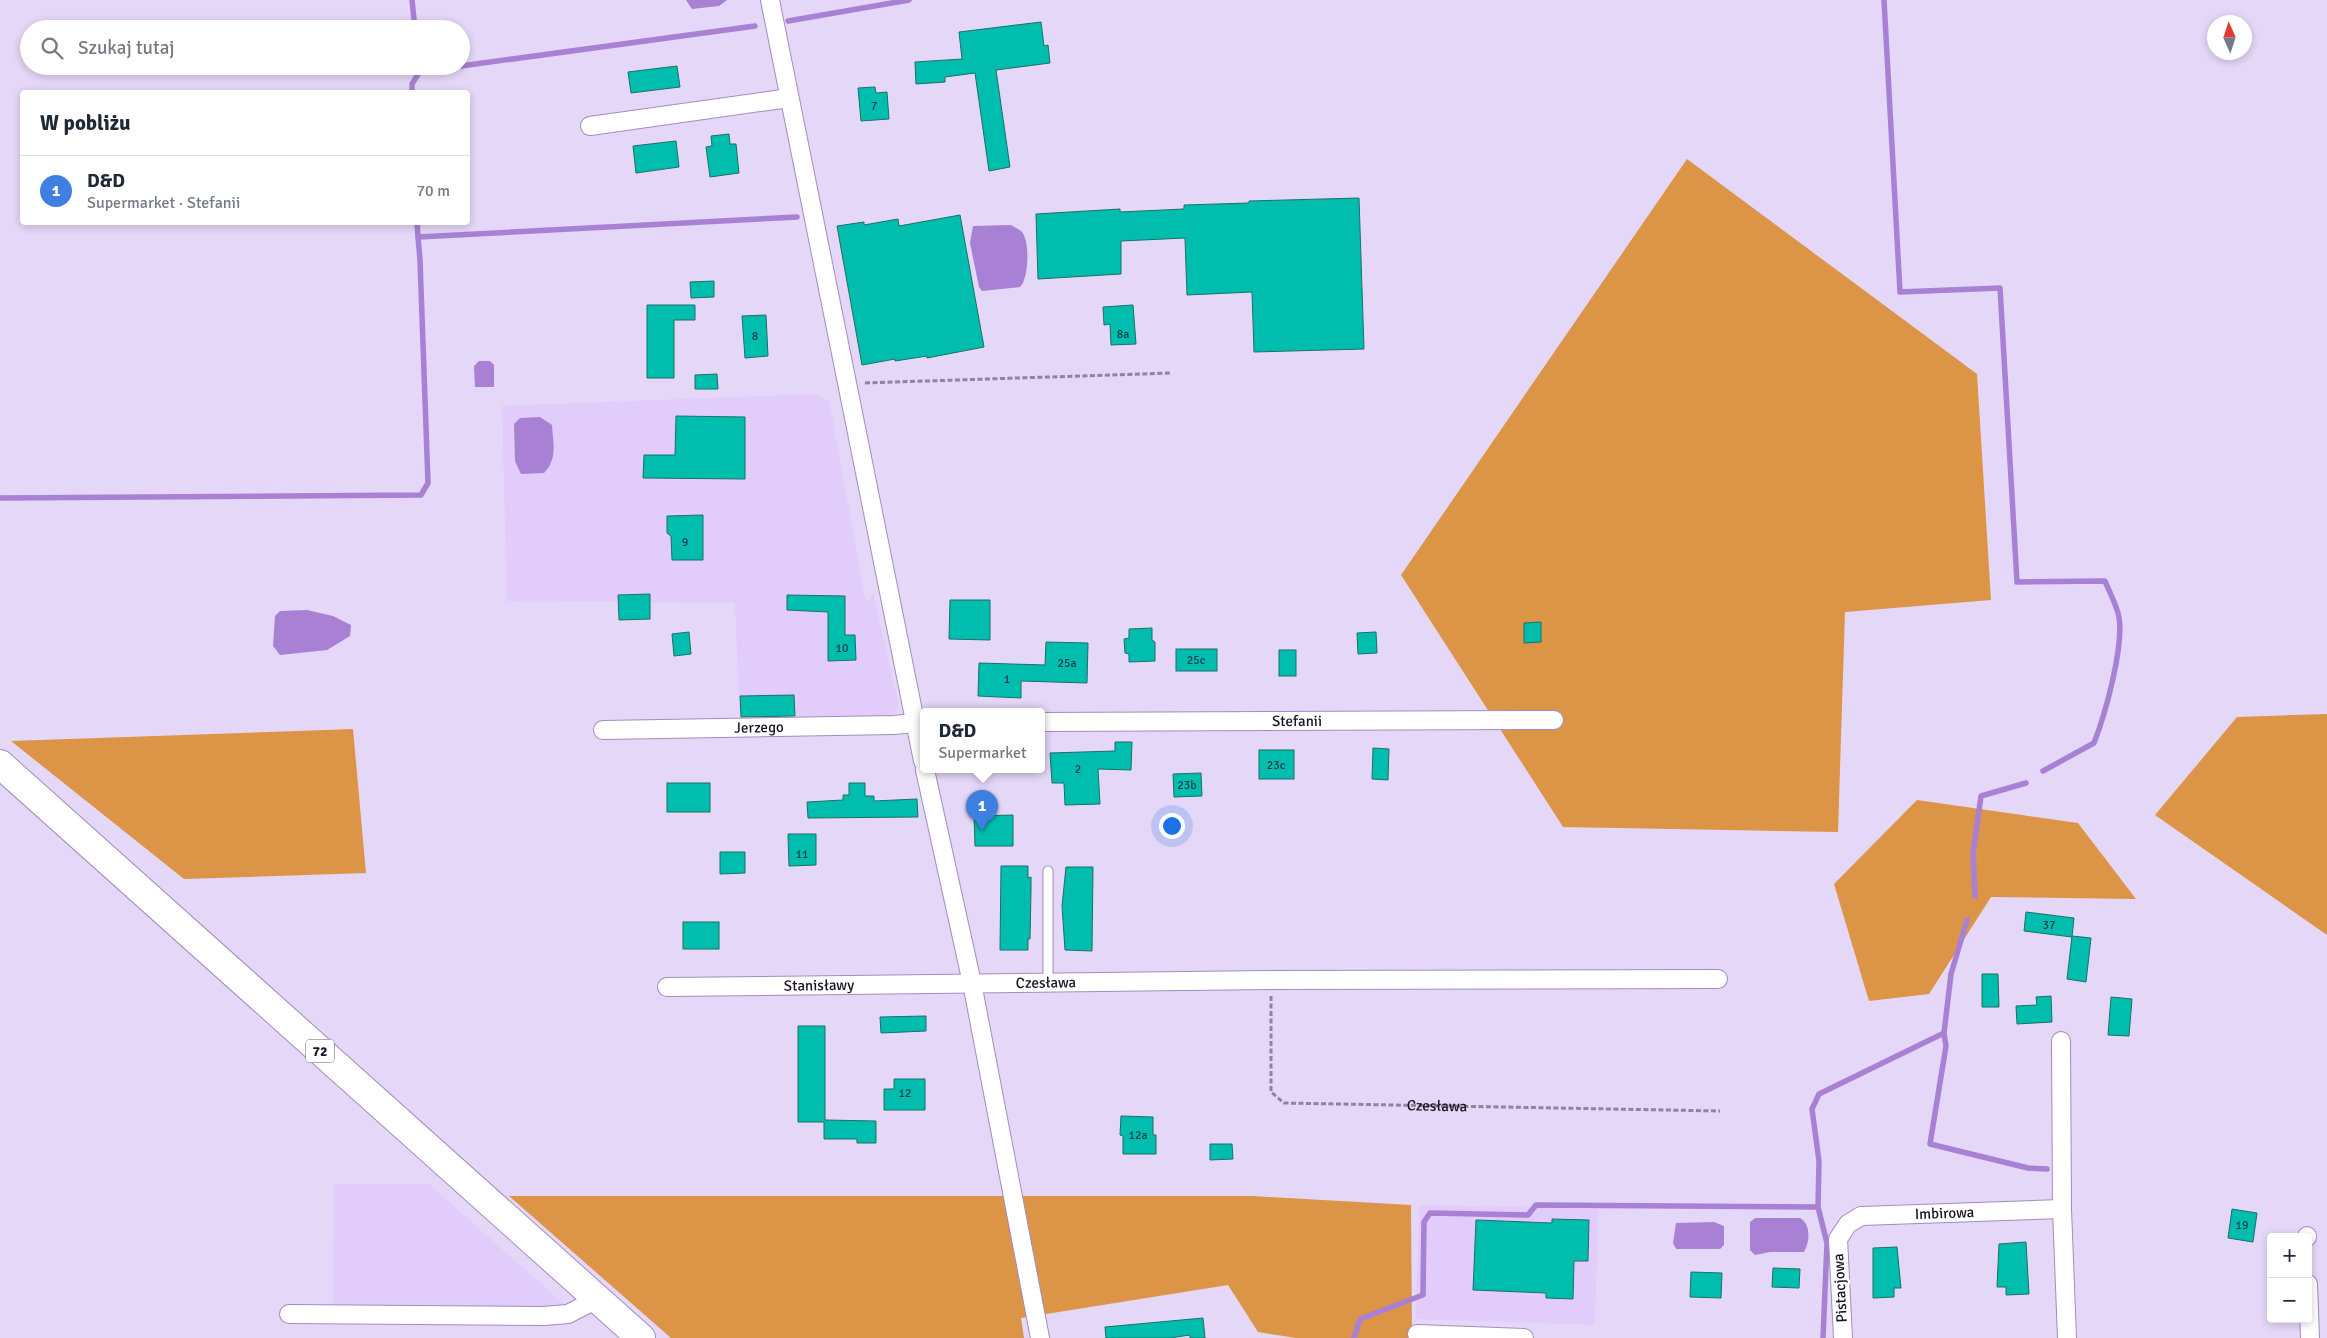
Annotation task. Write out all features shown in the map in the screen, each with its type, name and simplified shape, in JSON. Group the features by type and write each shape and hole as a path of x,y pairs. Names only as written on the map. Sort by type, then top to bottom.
{"main road":[{"name":"72","path":"0,764 640,1338"}],"street":[{"path":"770,0 847,389 919,722"},
{"path":"590,126 790,98"},
{"name":"Stefanii","path":"1045,722 1554,720"},
{"name":"Jerzego","path":"603,730 884,726 919,722"},
{"path":"926,773 972,983 1040,1338"},
{"name":"Czesława","path":"972,983 1718,979"},
{"name":"Stanisławy","path":"667,987 972,983"},
{"path":"2061,1040 2062,1209 2067,1338"},
{"name":"Imbirowa","path":"1838,1239 1848,1224 1861,1216 2062,1209"},
{"name":"Pistacjowa","path":"1838,1239 1843,1338"},
{"path":"289,1314 544,1316 568,1314 597,1299"},
{"path":"2309,1323 2310,1338"},
{"path":"1417,1334 1524,1338"}],"lane":[{"path":"1048,871 1048,982"}],"path":[{"path":"847,389 869,381 1171,373"},
{"name":"Czesława","path":"1270,980 1271,1092 1284,1103 1720,1111"}],"shaded area":[{"path":"686,0 727,0 719,6 692,9"},
{"path":"1687,159 1977,374 1991,600 1845,612 1838,832 1563,827 1401,575"},
{"path":"1011,225 1022,232 1025,237 1027,268 1023,283 1020,287 982,291 979,287 970,243 973,226"},
{"path":"479,361 490,361 494,365 494,387 475,387 474,366"},
{"path":"815,394 829,401 866,603 873,593 899,707 892,717 740,719 735,603 507,601 502,406"},
{"path":"540,417 552,425 554,450 551,462 544,473 521,474 515,461 514,424 520,418"},
{"path":"307,610 333,616 351,625 350,636 327,650 280,655 273,646 275,616 280,611"},
{"path":"2327,714 2327,935 2155,815 2237,717"},
{"path":"353,729 366,873 184,879 11,741"},
{"path":"1917,800 2078,823 2136,899 1991,897 1929,994 1869,1001 1834,884"},
{"path":"334,1184 429,1184 567,1307 333,1305"},
{"path":"509,1196 1252,1196 1411,1205 1412,1338 1296,1338 1258,1332 1228,1285 1021,1318 1024,1338 671,1338"},
{"path":"1419,1205 1598,1209 1595,1325 1416,1319"},
{"path":"1755,1218 1800,1218 1808,1229 1804,1252 1770,1252 1755,1255 1750,1250 1750,1222"},
{"path":"1714,1222 1724,1226 1724,1245 1720,1249 1676,1249 1673,1243 1676,1223"}],"building":[{"path":"1041,22 1044,46 1048,45 1050,63 996,70 1010,167 989,171 975,73 945,77 945,82 916,84 915,62 962,59 959,32"},
{"path":"677,66 680,87 631,93 628,72"},
{"path":"875,87 876,93 887,92 889,119 861,121 858,88"},
{"path":"729,134 730,144 736,144 739,173 710,177 706,147 712,146 711,136"},
{"path":"676,141 679,167 636,173 633,146"},
{"path":"1359,198 1364,349 1254,352 1252,292 1187,295 1185,238 1121,241 1121,274 1038,279 1036,214 1120,209 1120,212 1184,209 1184,205 1249,203 1249,201"},
{"path":"960,215 984,347 927,358 927,356 895,361 895,359 862,365 837,226 864,222 864,225 898,219 899,226"},
{"path":"714,281 714,297 691,298 690,282"},
{"path":"647,305 695,305 695,320 674,320 674,378 647,378"},
{"path":"1133,305 1136,344 1111,345 1110,324 1104,325 1103,307"},
{"path":"766,315 768,356 745,358 742,316"},
{"path":"717,374 718,389 695,389 695,375"},
{"path":"676,416 745,417 745,479 643,478 644,455 675,455"},
{"path":"703,515 703,560 672,560 671,536 667,533 667,516"},
{"path":"650,594 650,619 619,620 618,595"},
{"path":"787,595 845,596 845,635 855,635 856,660 828,661 828,612 787,610"},
{"path":"950,600 990,600 990,640 949,639"},
{"path":"1541,622 1541,642 1524,643 1524,623"},
{"path":"1152,628 1152,640 1155,642 1155,661 1129,662 1129,654 1125,653 1124,639 1129,638 1129,629"},
{"path":"689,632 691,654 674,656 672,634"},
{"path":"1376,632 1377,653 1358,654 1357,633"},
{"path":"1046,642 1088,643 1087,683 1021,681 1021,698 978,696 979,663 1045,665"},
{"path":"1176,649 1217,649 1217,671 1176,671"},
{"path":"1279,650 1296,650 1296,676 1279,676"},
{"path":"794,695 795,716 741,717 740,696"},
{"path":"1115,742 1132,742 1131,770 1098,769 1100,804 1065,805 1064,783 1052,783 1050,753 1115,751"},
{"path":"1373,748 1389,749 1388,780 1372,779"},
{"path":"1259,750 1294,750 1294,779 1259,779"},
{"path":"1201,773 1202,796 1174,797 1173,774"},
{"path":"667,783 710,783 710,812 667,812"},
{"path":"849,783 865,783 865,796 874,796 874,801 917,799 918,817 808,818 807,802 843,800 843,795 849,795"},
{"path":"1013,815 1013,846 975,846 974,816"},
{"path":"788,834 816,834 816,865 789,866"},
{"path":"720,852 745,852 745,873 720,874"},
{"path":"1001,866 1028,866 1028,878 1031,877 1031,890 1028,950 1000,950"},
{"path":"1066,867 1093,867 1092,951 1065,950 1062,906"},
{"path":"2026,912 2074,918 2072,937 2024,931"},
{"path":"683,922 719,922 719,949 683,949"},
{"path":"2072,936 2091,938 2086,982 2067,979"},
{"path":"1982,974 1998,974 1999,1007 1982,1007"},
{"path":"2051,996 2052,1022 2017,1024 2016,1006 2037,1005 2036,997"},
{"path":"2111,997 2132,999 2129,1036 2108,1035"},
{"path":"926,1016 926,1031 881,1033 880,1017"},
{"path":"798,1026 825,1026 825,1120 876,1121 876,1143 857,1143 857,1139 824,1139 824,1122 798,1122"},
{"path":"894,1079 925,1079 925,1110 884,1110 884,1089 894,1089"},
{"path":"1121,1116 1153,1117 1153,1135 1156,1135 1156,1154 1123,1154 1123,1136 1120,1135"},
{"path":"1210,1144 1232,1144 1233,1159 1210,1160"},
{"path":"2232,1209 2257,1213 2253,1242 2228,1238"},
{"path":"1552,1219 1589,1220 1588,1261 1574,1261 1573,1299 1546,1298 1546,1293 1473,1290 1476,1220 1552,1223"},
{"path":"2026,1242 2029,1294 2006,1295 2006,1287 1997,1287 1999,1244"},
{"path":"1897,1247 1901,1288 1894,1288 1894,1297 1873,1298 1873,1248"},
{"path":"1773,1268 1800,1269 1799,1288 1772,1287"},
{"path":"1691,1272 1722,1273 1721,1298 1690,1297"},
{"path":"1203,1318 1205,1338 1190,1338 1190,1335 1170,1338 1106,1338 1105,1327"}],"waterway":[{"path":"412,0 414,20"},
{"path":"788,21 909,0"},
{"path":"1884,0 1900,292 2000,288 2017,582 2105,581 2118,613 2120,625 2117,659 2109,697 2094,743 2043,771"},
{"path":"470,65 755,26"},
{"path":"412,90 412,84 418,75"},
{"path":"417,225 418,237 797,217"},
{"path":"0,498 421,495 428,483 418,237"},
{"path":"1975,896 1973,853 1981,796 2026,783"},
{"path":"1823,1338 1827,1243 1818,1207 1819,1161 1812,1109 1819,1094 1944,1033 1951,974 1967,920"},
{"path":"1944,1033 1946,1046 1930,1144 2028,1168 2047,1169"},
{"path":"1354,1338 1360,1319 1423,1295 1424,1222 1430,1213 1528,1215 1536,1205 1818,1207"}],"place":[{"name":"D&D","path":"982,831"}]}
